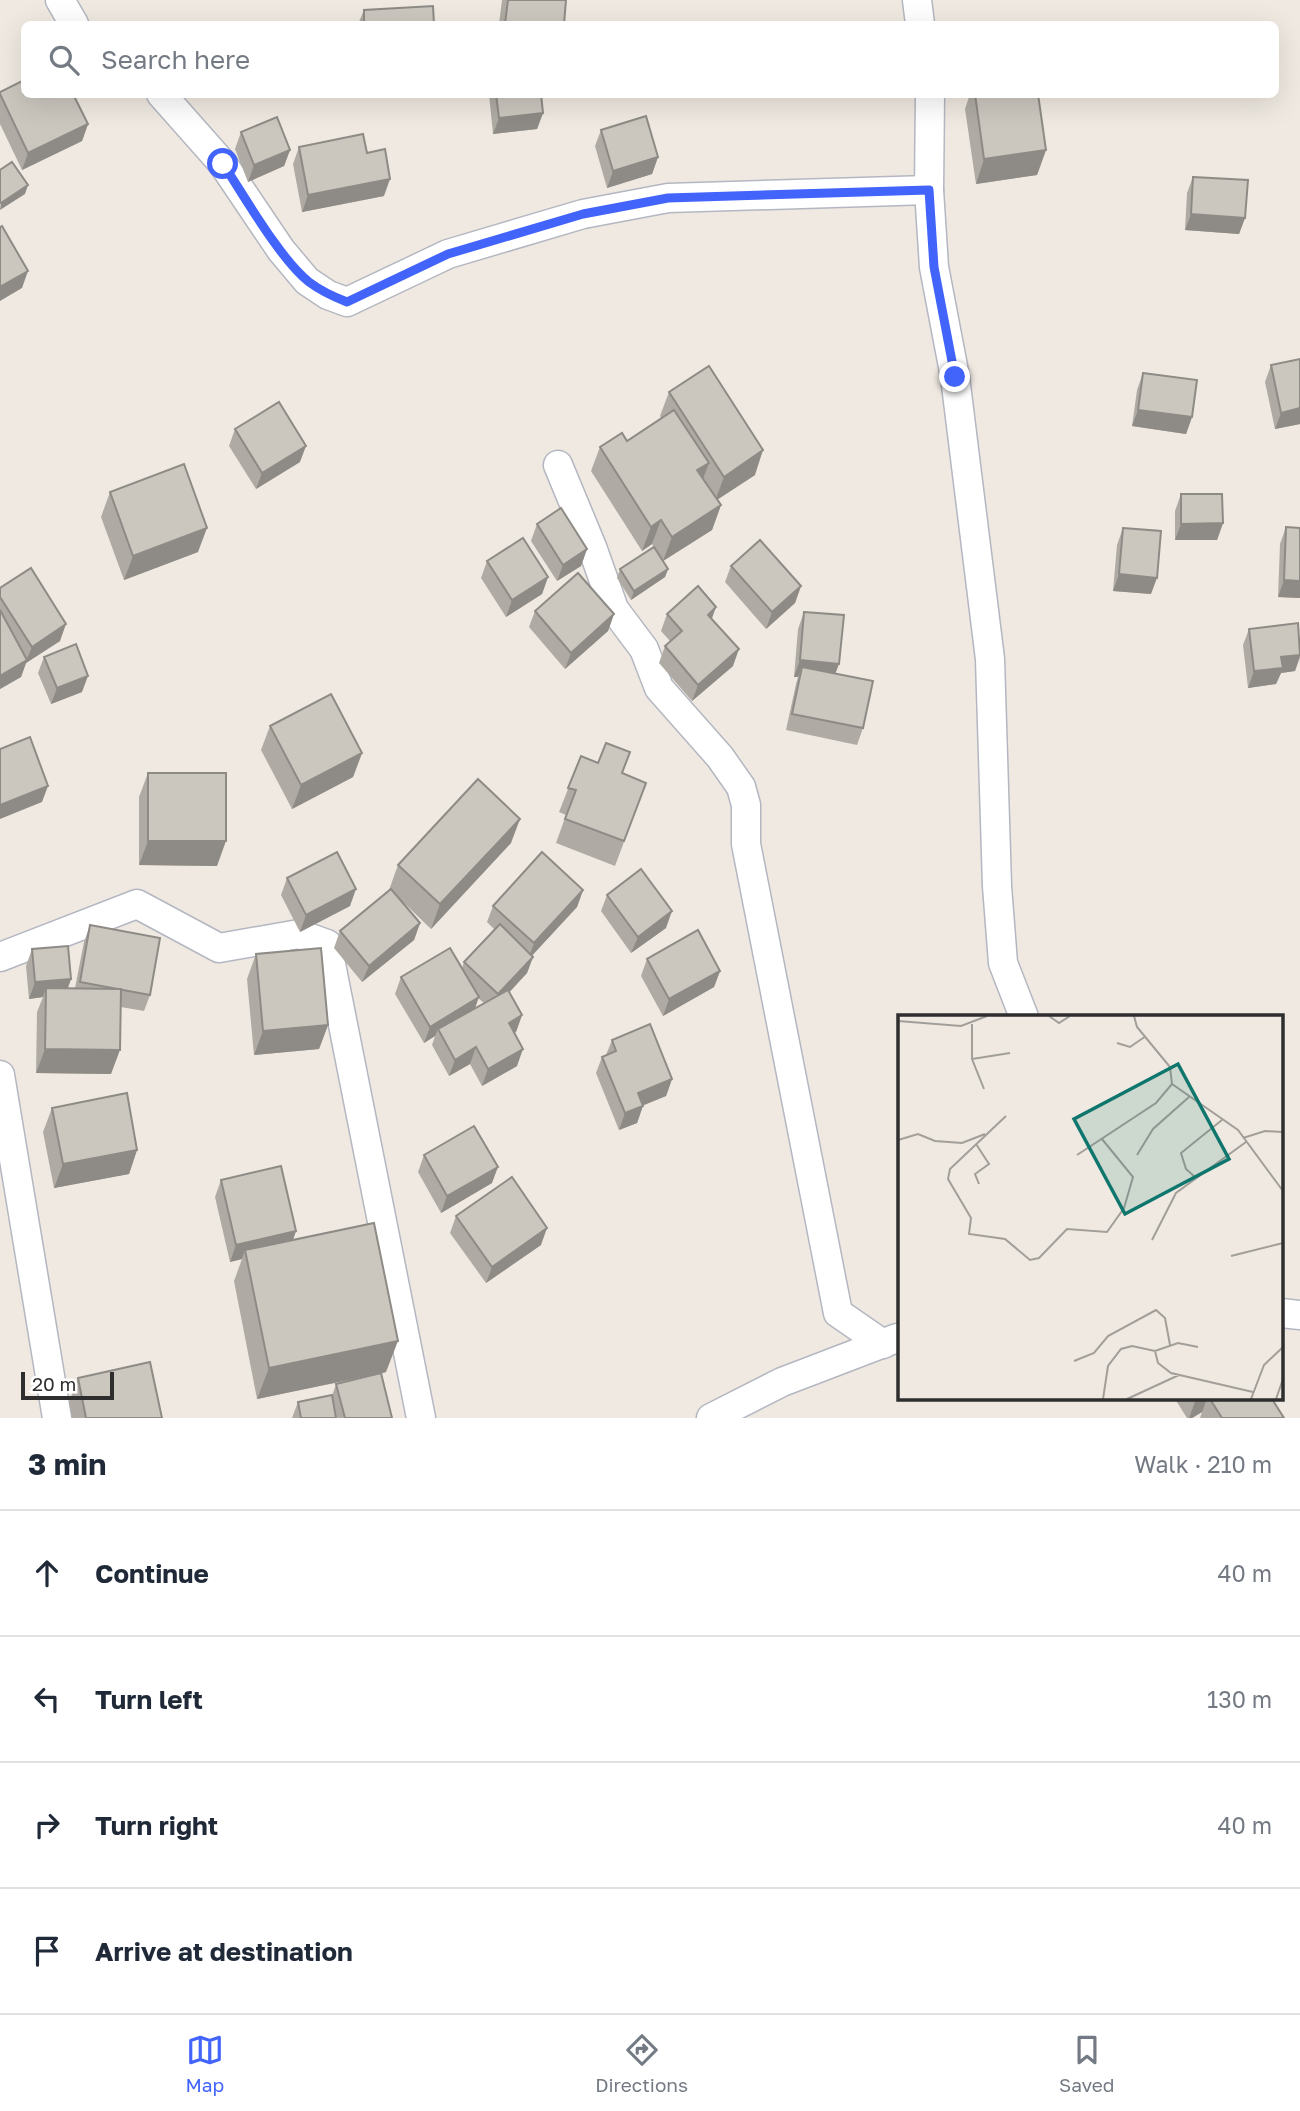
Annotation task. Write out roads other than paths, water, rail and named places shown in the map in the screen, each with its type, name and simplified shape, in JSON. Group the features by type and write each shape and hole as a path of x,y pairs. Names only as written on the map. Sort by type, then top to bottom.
{"street":[{"path":"60,0 72,21"},
{"path":"917,0 920,21"},
{"path":"165,98 223,164 281,250 307,281 328,295 347,302 448,254 583,214 682,197 929,190"},
{"path":"930,98 929,190 934,267 955,377 990,659 1003,963 1023,1015"},
{"path":"558,465 614,609 644,649 659,688 720,757 741,787 746,805 746,844 838,1313 891,1340"},
{"path":"0,957 137,904 219,948 299,934 327,944 421,1418"},
{"path":"0,1075 57,1418"},
{"path":"1282,1313 1300,1315"},
{"path":"711,1418 782,1382 891,1340"}]}
